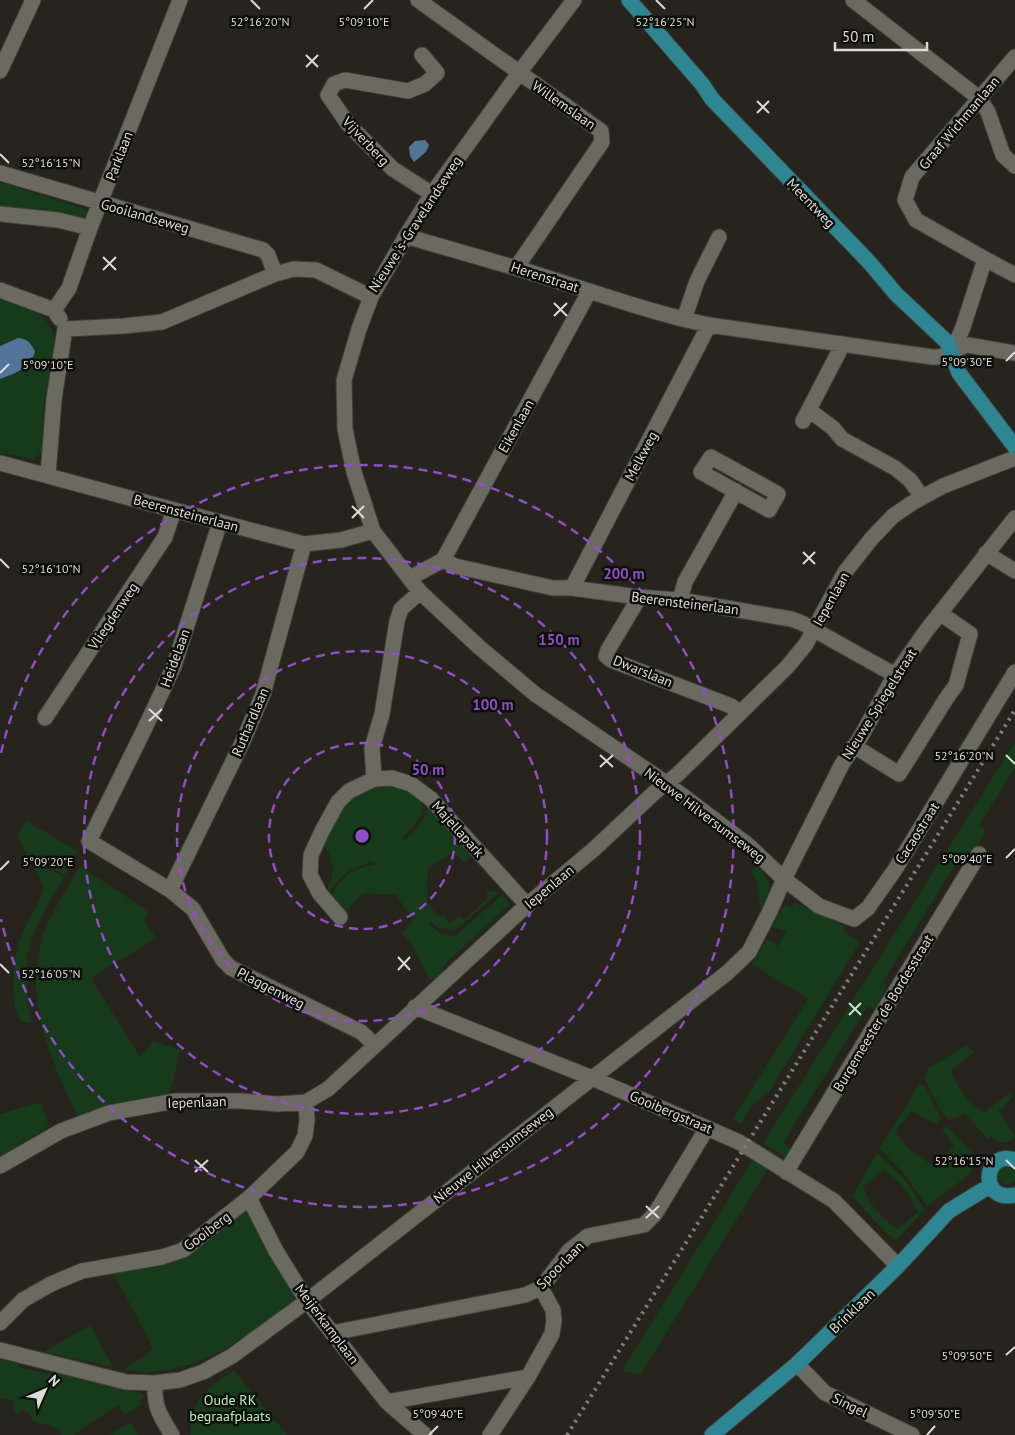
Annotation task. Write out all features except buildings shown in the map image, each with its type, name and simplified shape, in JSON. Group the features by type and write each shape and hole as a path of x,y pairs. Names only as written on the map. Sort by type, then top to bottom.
{"main road":[{"name":"Meentweg","path":"629,0 702,84 712,99 868,262 896,294 947,342 952,353"},
{"path":"952,353 959,373 1015,447"},
{"path":"1015,1160 1004,1159 996,1162 990,1170 989,1179 992,1188 998,1194 1006,1196 1015,1195"},
{"name":"Brinklaan","path":"712,1435 797,1364 898,1266 949,1211 983,1190 992,1188"}],"street":[{"path":"0,71 33,0"},
{"name":"Parklaan","path":"54,310 69,288 90,228 180,0"},
{"name":"Willemslaan","path":"418,0 601,131 602,142 516,268"},
{"name":"Nieuwe 's-Gravelandseweg","path":"65,329 162,322 275,274 294,270 316,270 371,297 432,194 574,0"},
{"path":"853,0 979,98 988,112 1003,155 1015,166"},
{"name":"Vijverberg","path":"422,55 437,73 425,84 408,91 345,80 334,84 328,95 348,124 393,169 432,194"},
{"name":"Graaf Wichmanlaan","path":"1015,57 912,177 905,200 916,220 1015,275"},
{"name":"Gooilandseweg","path":"0,173 263,250 268,255 275,274"},
{"name":"Gooilandseweg","path":"0,214 58,220 90,228"},
{"name":"Herenstraat","path":"406,236 516,268 589,292 709,325 932,357 940,357 952,353"},
{"path":"684,319 697,281 718,237"},
{"path":"952,353 963,327 984,259"},
{"path":"0,290 54,310 65,329 54,399 48,475"},
{"name":"Eikenlaan","path":"442,560 589,292"},
{"name":"Nieuwe Hilversumseweg","path":"0,1350 126,1382 155,1383 180,1380 203,1372 232,1356 307,1300 728,973 749,952 784,880 748,845 666,783 535,694 479,648 420,592 373,531 354,472 344,419 344,380 358,329 371,297"},
{"name":"Melkweg","path":"572,588 709,325"},
{"path":"843,344 806,416 833,428 842,439 895,468 910,480 922,497"},
{"path":"952,353 960,347 968,345 1015,353"},
{"path":"711,457 778,494 769,510 736,491 701,472 711,457"},
{"name":"Iepenlaan","path":"0,1166 61,1131 109,1113 175,1101 241,1101 278,1104 306,1102 328,1089 527,905 593,850 677,775 788,666 806,644 845,572 872,538 893,516 943,486 1015,458"},
{"name":"Beerensteinerlaan","path":"0,463 304,544 341,540 373,531"},
{"path":"680,600 685,582 736,491"},
{"name":"Vliegdenweg","path":"45,718 165,537 174,510"},
{"name":"Nieuwe Spiegelstraat","path":"784,880 842,764 894,675 986,553 1015,518"},
{"name":"Heidelaan","path":"89,841 144,732 174,666 220,522"},
{"name":"Ruthardlaan","path":"170,890 236,758 263,694 304,544"},
{"path":"986,553 1015,571"},
{"path":"410,578 442,560"},
{"name":"Beerensteinerlaan","path":"442,560 455,566 502,578 553,588 572,588 638,598 680,600 790,619 814,630 894,675"},
{"path":"374,779 372,748 382,714 396,621 401,609 420,592"},
{"name":"Dwarslaan","path":"638,598 606,656 611,660 731,706 740,713"},
{"path":"854,746 899,774 956,685 970,634 940,613"},
{"name":"Cacaostraat","path":"784,880 819,906 854,918 868,908 896,868 1015,672"},
{"name":"Majellapark","path":"340,917 320,894 310,876 311,855 338,802 349,791 374,779 392,778 411,784 431,799 527,905"},
{"name":"Plaggenweg","path":"89,841 170,890 193,909 222,960 231,968 361,1032 375,1045"},
{"name":"Burgemeester de Bordesstraat","path":"786,1172 979,854"},
{"name":"Gooibergstraat","path":"415,1008 592,1078 739,1142 834,1201 898,1266"},
{"name":"Gooiberg","path":"0,1323 22,1300 74,1274 183,1250 249,1198 297,1152 305,1136 307,1120 306,1102"},
{"name":"Spoorlaan","path":"332,1333 525,1295 541,1288 569,1251 588,1236 644,1225 655,1214 707,1128"},
{"name":"Meijerkamplaan","path":"249,1198 276,1251 307,1300 387,1402 425,1435"},
{"path":"490,1435 528,1377 552,1334 554,1310 541,1288"},
{"name":"Singel","path":"797,1364 825,1393 912,1435"},
{"path":"387,1402 528,1377"},
{"path":"155,1383 155,1402 172,1435"}],"green space":[{"path":"0,182 85,209 89,215 85,221 0,208"},
{"path":"0,298 17,303 41,315 52,330 56,348 44,401 43,449 33,459 0,453 0,379 20,371 31,362 18,338 0,346"},
{"path":"1015,742 1015,768 979,825 986,832 969,860 961,855 883,982 887,985 875,1010 868,1006 783,1143 792,1149 786,1158 763,1143"},
{"path":"378,783 402,786 423,799 420,816 415,825 402,838 403,841 416,829 430,805 473,852 465,863 453,852 428,869 427,903 439,917 443,915 450,923 459,916 464,920 487,899 487,891 500,892 455,930 439,929 432,922 429,925 440,933 455,936 502,895 510,904 447,962 437,979 429,979 412,944 402,933 413,920 396,895 363,893 343,916 329,899 343,878 348,874 376,864 371,861 345,874 336,883 327,897 325,895 331,880 332,862 327,848 322,841 349,798"},
{"path":"26,821 78,851 65,875 28,856 17,836"},
{"path":"29,858 64,877 32,938 26,975 31,1022 21,1022 17,1014 14,992 16,955 21,936 44,887"},
{"path":"80,866 148,913 144,920 156,938 91,978 140,1057 153,1041 181,1050 170,1091 171,1100 118,1106 78,1116 48,1048 37,1002 38,955 48,922"},
{"path":"756,866 763,872 771,887 761,909 756,881 751,871"},
{"path":"794,902 845,927 843,931 860,942 771,1089 750,1108 741,1124 733,1119 808,999 752,964 767,939 778,946 786,931 772,927 783,907 786,904 788,907 793,906"},
{"path":"966,1045 974,1052 951,1070 954,1077 960,1089 972,1104 984,1113 1009,1093 1012,1096 999,1111 1015,1136 1011,1141 999,1143 991,1137 988,1139 965,1114 949,1120 942,1112 924,1078 929,1068"},
{"path":"920,1083 925,1086 941,1118 936,1124 912,1111 895,1131 899,1137 913,1152 937,1166 954,1146 942,1129 947,1126 977,1158 969,1175 927,1206 903,1172 879,1149"},
{"path":"41,1102 49,1127 22,1143 0,1160 0,1114"},
{"path":"877,1153 903,1177 925,1210 896,1240 886,1233 852,1196","holes":["884,1170 904,1188 918,1212 898,1229 877,1211 863,1187"]},
{"path":"754,1157 769,1167 641,1374 622,1371"},
{"path":"1003,1167 1011,1167 1016,1172 1014,1183 1003,1185 998,1180 998,1172"},
{"path":"245,1209 250,1211 294,1296 292,1301 235,1343 193,1364 170,1370 147,1372 124,1369 145,1356 153,1348 112,1270 150,1268 181,1258 204,1244"},
{"path":"90,1325 113,1367 43,1352"},
{"path":"0,1359 19,1364 19,1367 54,1375 55,1371 129,1387 129,1392 141,1393 145,1397 139,1400 142,1404 125,1415 118,1405 73,1435 63,1435 53,1427 34,1422 25,1409 17,1414 12,1410 14,1401 0,1398"},
{"name":"Oude RK begraafplaats","path":"234,1370 288,1435 191,1435 193,1413 202,1396"},
{"path":"130,1422 139,1435 110,1435"}],"water":[{"path":"425,140 429,145 426,152 414,162 410,156 409,147 415,141"},
{"path":"18,338 29,342 35,352 26,366 0,379 0,346"}],"railway":[{"path":"567,1435 1015,710"}]}
